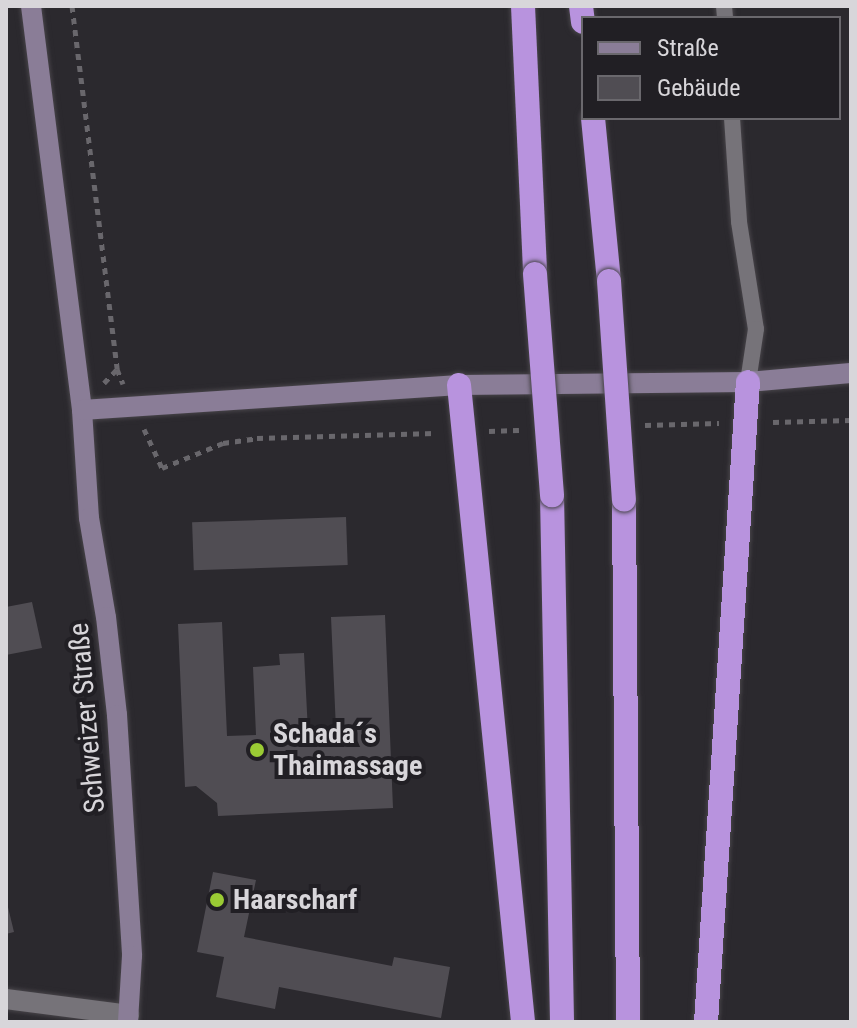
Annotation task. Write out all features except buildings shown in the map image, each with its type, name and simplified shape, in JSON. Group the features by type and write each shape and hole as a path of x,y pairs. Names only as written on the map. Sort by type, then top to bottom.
{"highway":[{"path":"523,6 535,274 552,495 562,1022"},
{"path":"593,120 609,281 624,499 628,1022"},
{"path":"706,1022 748,382"},
{"path":"459,385 523,1022"}],"street":[{"name":"Schweizer Straße","path":"31,6 82,410 89,518 106,617 119,730 132,956 129,1019"},
{"path":"82,410 132,404 459,385 748,382 851,373"},
{"path":"6,999 129,1019"}],"lane":[{"path":"732,120 739,222 756,329 748,382"}],"path":[{"path":"72,6 117,369 162,468 223,443 257,438 495,431"}],"place":[{"name":"Schada´s Thaimassage","path":"257,750"},
{"name":"Haarscharf","path":"217,900"}]}
